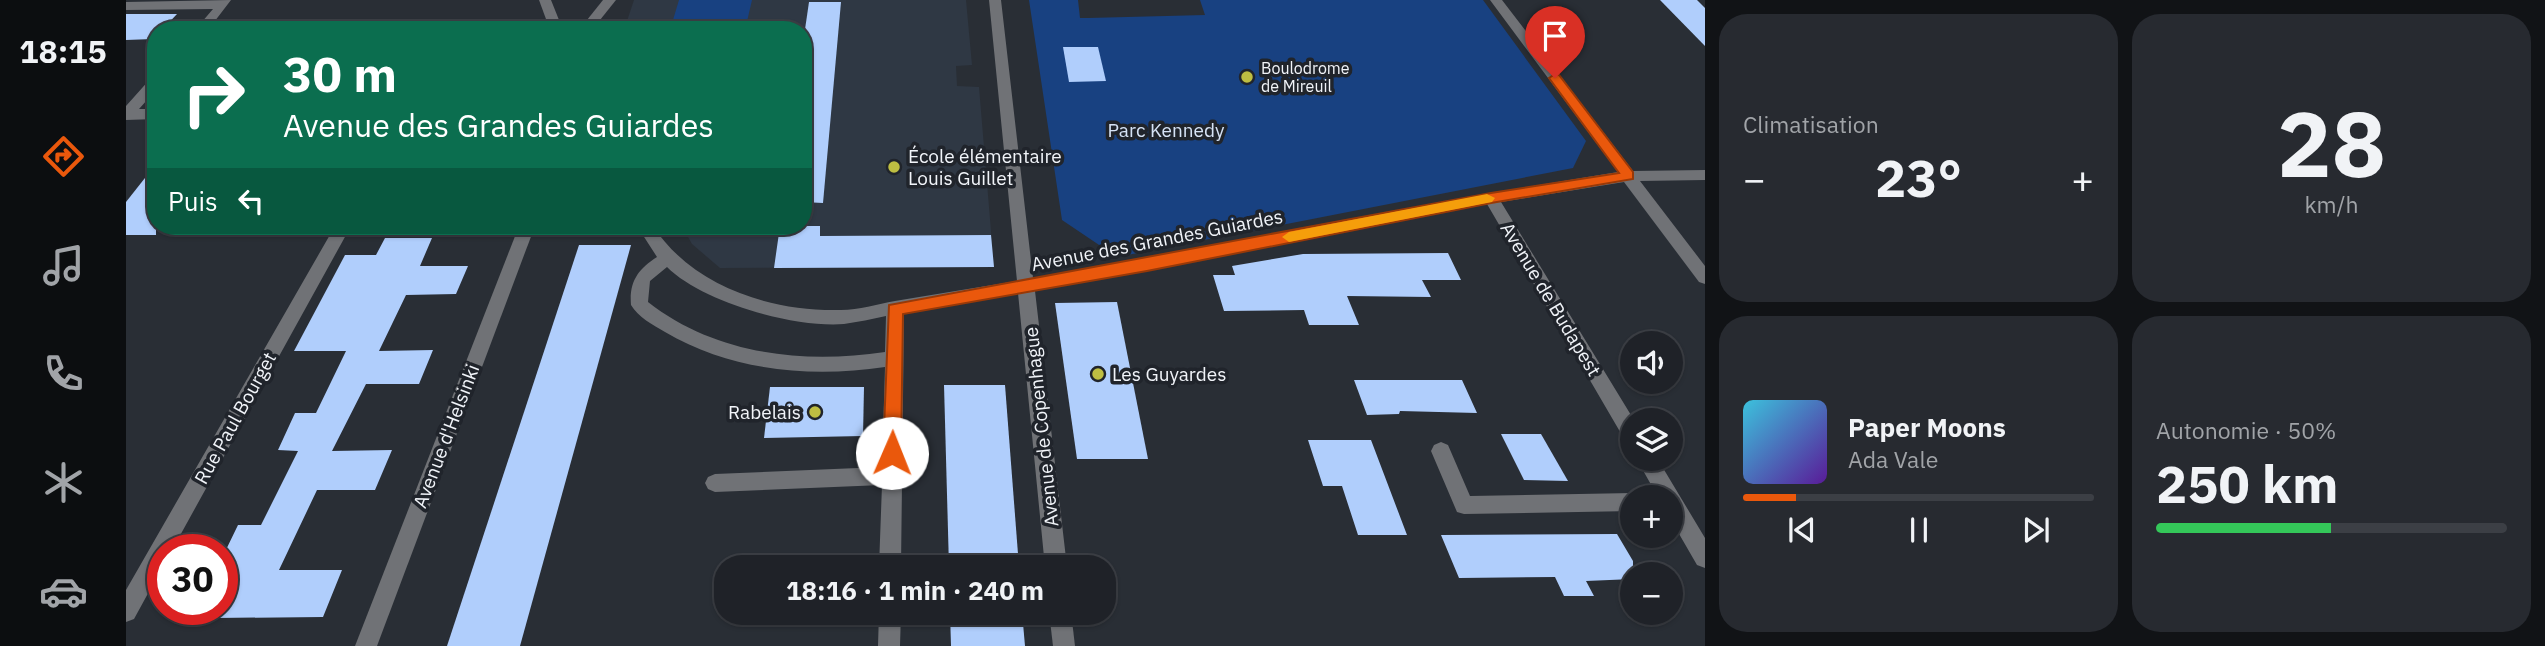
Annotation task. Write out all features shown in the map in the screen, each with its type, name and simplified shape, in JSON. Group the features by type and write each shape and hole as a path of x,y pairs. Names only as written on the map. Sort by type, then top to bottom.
{"street":[{"path":"545,0 553,21"},
{"path":"592,21 610,0"},
{"name":"Avenue de Copenhague","path":"995,0 1055,555"},
{"path":"1496,0 1705,278"},
{"path":"126,6 224,2"},
{"path":"208,21 224,2"},
{"path":"127,114 147,91"},
{"path":"127,114 147,114"},
{"name":"Avenue des Grandes Guiardes","path":"650,235 657,249 667,259 707,285 769,308 842,317 895,310 1491,198 1628,176 1705,175"},
{"name":"Avenue de Budapest","path":"1491,198 1620,414"},
{"name":"Rue Paul Bourget","path":"126,611 338,235"},
{"name":"Avenue d'Helsinki","path":"366,646 524,235"},
{"path":"667,259 645,272 639,283 640,305 654,318 715,347 792,363 833,366 894,358"},
{"path":"890,555 895,310"},
{"path":"1441,451 1464,505 1620,502"},
{"path":"715,483 891,476"},
{"path":"1683,520 1705,558"},
{"path":"889,646 890,625"},
{"path":"1062,625 1064,646"}],"shaded area":[{"name":"École élémentaire Louis Guillet","path":"634,0 966,0 972,65 956,66 957,86 979,87 994,267 720,268 692,244 687,235 812,235 812,21 627,21"}],"green space":[{"path":"679,0 752,0 747,21 673,21"},
{"name":"Parc Kennedy","path":"1029,0 1078,0 1080,18 1088,18 1205,15 1200,0 1483,0 1586,141 1573,168 1117,257 1062,220"}],"building":[{"path":"1660,0 1697,0 1705,8 1705,46"},
{"path":"809,2 841,2 823,203 812,202 812,21 806,21"},
{"path":"126,14 177,14 170,21 147,21 147,39 126,40"},
{"path":"1063,47 1098,47 1106,81 1069,82"},
{"path":"147,175 147,235 126,235 126,202"},
{"path":"812,226 820,226 820,236 991,235 994,267 774,268 779,235 812,235"},
{"path":"385,238 432,238 420,266 468,266 456,294 406,295 379,351 433,350 419,384 366,384 332,451 392,450 375,490 317,490 279,570 342,570 323,617 238,618 238,534 234,534 238,525 261,525 298,451 278,450 295,413 316,413 346,351 294,351 345,255 376,255"},
{"path":"579,245 631,245 520,646 447,646"},
{"path":"1448,253 1461,280 1422,280 1431,297 1347,296 1359,325 1309,325 1304,310 1224,311 1213,275 1235,275 1232,266 1303,254"},
{"name":"Les Guyardes","path":"1117,302 1148,459 1077,459 1055,303"},
{"path":"1354,380 1462,380 1477,413 1400,411 1399,414 1367,415"},
{"path":"944,385 1005,385 1018,555 949,555"},
{"name":"Rabelais","path":"770,387 864,387 863,436 764,438"},
{"path":"1501,434 1541,434 1568,481 1524,480"},
{"path":"1308,440 1371,440 1407,535 1358,535 1342,486 1323,486"},
{"path":"1617,534 1620,548 1625,548 1633,562 1620,562 1620,580 1586,581 1594,596 1564,596 1555,577 1459,578 1441,535"},
{"path":"950,625 1023,625 1025,646 951,646"}],"slow traffic":[{"path":"1289,237 1487,198"}],"place":[{"name":"Boulodrome de Mireuil","path":"1247,77"},
{"name":"École élémentaire Louis Guillet","path":"894,167"},
{"name":"Les Guyardes","path":"1098,374"},
{"name":"Rabelais","path":"815,412"}],"route":[{"path":"892,453 895,310 1147,265 1491,198 1628,176 1555,78"}]}
